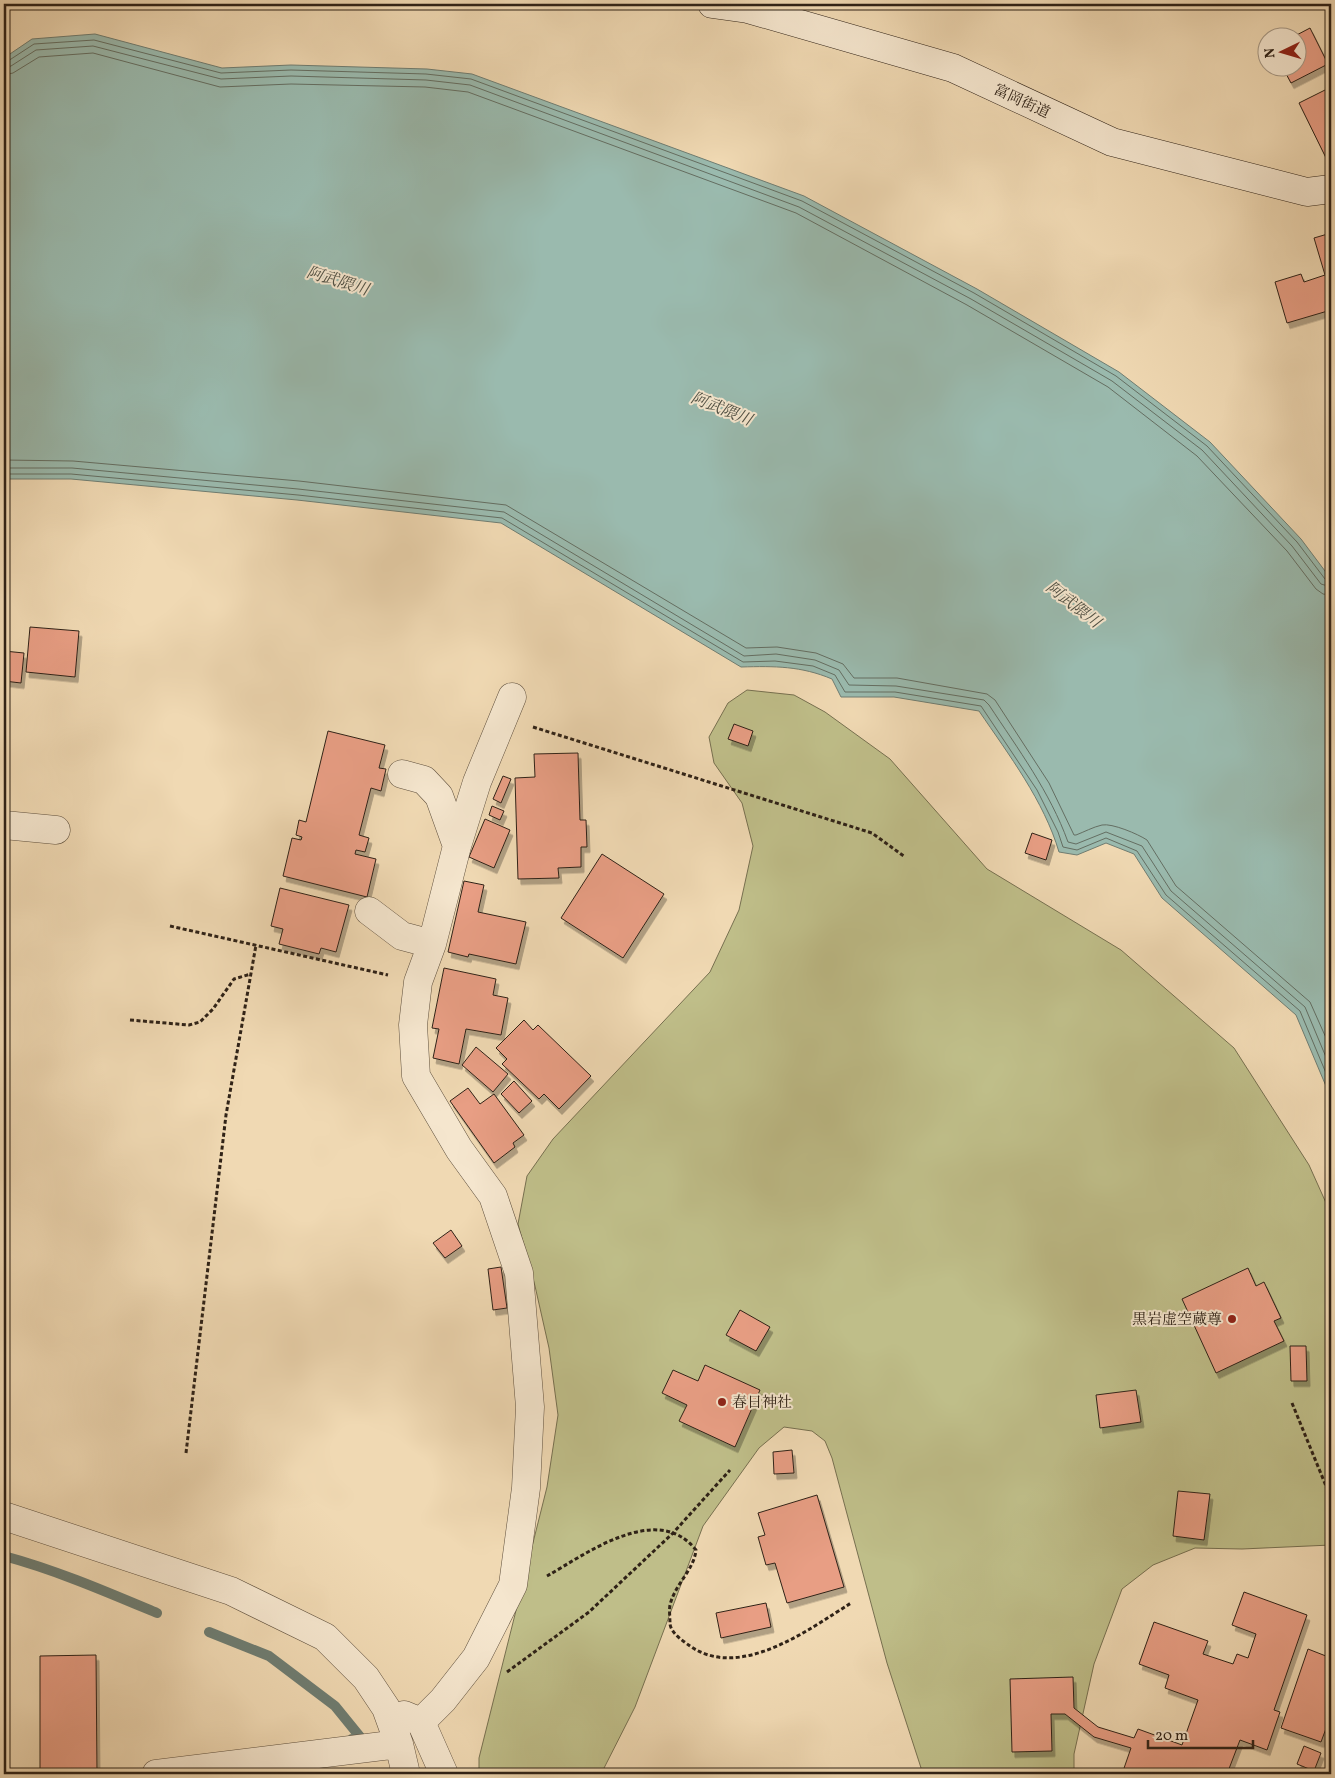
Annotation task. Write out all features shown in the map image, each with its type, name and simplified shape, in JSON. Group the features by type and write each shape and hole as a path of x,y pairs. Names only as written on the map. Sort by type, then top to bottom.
{"street":[{"name":"富岡街道","path":"712,4 748,9 952,68 1112,142 1307,192 1331,189"},
{"path":"421,1722 443,1700 476,1658 512,1585 526,1488 530,1407 519,1273 493,1196 459,1149 416,1076 412,1026 418,982 432,944 457,846 477,782 508,708"},
{"path":"402,774 424,780 439,796 457,846"},
{"path":"4,825 56,830"},
{"path":"369,911 402,936 432,944"},
{"path":"4,1516 232,1591 325,1637 366,1678 386,1708 399,1744 406,1774"},
{"path":"386,1708 421,1722 444,1774"},
{"path":"156,1774 191,1772 399,1744"}],"path":[{"path":"508,708 872,833 905,856"},
{"path":"170,926 418,982"},
{"path":"186,1453 226,1116 256,945"},
{"path":"130,1020 189,1025 200,1022 213,1009 234,979 251,974"},
{"path":"1292,1403 1326,1486 1331,1507"},
{"path":"500,1677 589,1612 673,1532 730,1470"},
{"path":"512,1585 539,1581 610,1540 641,1530 659,1530 673,1532 690,1541 696,1550 695,1560 677,1588 670,1605 670,1626 682,1640 694,1649 730,1658 764,1652 805,1632 851,1603"}],"shaded area":[{"path":"747,690 794,695 825,712 890,759 987,869 1121,950 1234,1048 1309,1165 1331,1214 1331,1545 1242,1549 1195,1548 1153,1565 1122,1589 1094,1664 1074,1754 1074,1774 923,1774 887,1663 832,1458 825,1441 812,1431 784,1427 759,1448 703,1526 635,1707 601,1774 479,1774 479,1758 547,1487 558,1415 549,1348 518,1224 527,1176 553,1139 710,972 739,910 753,846 742,803 714,763 709,737 728,703"}],"water":[{"name":"阿武隈川","path":"95,34 222,68 291,65 427,69 472,74 804,196 977,289 1119,372 1210,442 1301,539 1331,579 1331,1098 1296,1015 1162,898 1134,854 1106,843 1077,855 1059,852 1044,815 1025,779 979,711 894,697 841,697 832,679 809,671 788,668 741,667 501,523 297,500 71,479 4,479 4,58 32,39"}],"building":[{"path":"1310,28 1328,64 1308,74 1308,29"},
{"path":"1288,78 1301,78 1291,83"},
{"path":"1331,87 1331,163 1329,164 1299,103"},
{"path":"1331,233 1331,310 1287,323 1275,282 1301,274 1304,282 1325,275 1314,238"},
{"path":"30,627 79,631 75,677 26,672"},
{"path":"4,651 24,653 21,683 4,681"},
{"path":"734,724 753,731 748,746 728,739"},
{"path":"328,731 385,745 379,768 386,769 381,791 371,788 359,835 369,838 365,852 356,850 355,854 376,859 367,897 283,876 292,838 301,840 302,837 296,835 299,820 306,822"},
{"path":"578,753 580,820 586,820 587,847 581,847 581,867 558,868 559,878 518,879 515,778 535,777 534,754"},
{"path":"503,776 511,779 501,803 493,799"},
{"path":"492,806 504,811 500,820 489,815"},
{"path":"485,819 510,830 494,868 469,857"},
{"path":"1032,833 1052,840 1046,860 1025,853"},
{"path":"602,854 664,894 623,958 561,918"},
{"path":"464,881 484,885 478,912 526,922 516,964 469,954 468,957 448,952"},
{"path":"280,888 349,905 336,952 321,948 319,954 279,944 283,929 271,926"},
{"path":"444,968 496,979 493,995 508,998 501,1035 466,1029 459,1064 433,1058 439,1029 432,1028"},
{"path":"524,1020 533,1030 538,1025 591,1076 559,1109 544,1094 539,1099 502,1064 507,1059 496,1048"},
{"path":"476,1047 508,1074 493,1092 462,1065"},
{"path":"514,1081 532,1101 519,1113 501,1094"},
{"path":"468,1088 480,1104 494,1094 524,1135 513,1143 515,1147 494,1163 450,1101"},
{"path":"451,1230 462,1246 445,1258 433,1243"},
{"path":"501,1267 507,1308 493,1310 488,1269"},
{"path":"1248,1268 1256,1286 1264,1282 1281,1318 1274,1321 1284,1341 1216,1373 1182,1299"},
{"path":"740,1310 770,1327 756,1351 726,1335"},
{"path":"1290,1346 1306,1346 1307,1381 1291,1381"},
{"path":"705,1365 760,1390 735,1447 679,1421 687,1405 662,1393 673,1370 698,1381"},
{"path":"1136,1390 1141,1422 1100,1428 1096,1395"},
{"path":"792,1450 794,1473 774,1474 773,1452"},
{"path":"1178,1491 1210,1494 1204,1540 1173,1536"},
{"path":"817,1495 844,1587 787,1603 775,1563 766,1565 758,1537 765,1535 758,1513"},
{"path":"1244,1592 1307,1615 1274,1710 1280,1712 1267,1750 1240,1740 1227,1774 1122,1774 1131,1748 1094,1737 1065,1714 1051,1714 1052,1751 1012,1752 1010,1679 1073,1677 1074,1708 1098,1727 1134,1738 1138,1729 1182,1745 1198,1700 1165,1688 1169,1675 1139,1664 1154,1622 1208,1641 1203,1654 1233,1664 1237,1654 1248,1658 1256,1634 1232,1625"},
{"path":"766,1603 771,1627 721,1638 716,1613"},
{"path":"1308,1649 1331,1658 1331,1715 1321,1742 1281,1728"},
{"path":"96,1655 97,1772 40,1773 40,1656"},
{"path":"1304,1746 1321,1753 1314,1771 1297,1764"}],"waterway":[{"path":"4,1556 100,1589 157,1613"},
{"path":"209,1632 269,1656 335,1706 361,1738 352,1739"}],"place":[{"name":"黒岩虚空蔵尊","path":"1232,1319"},
{"name":"春日神社","path":"722,1402"}]}
